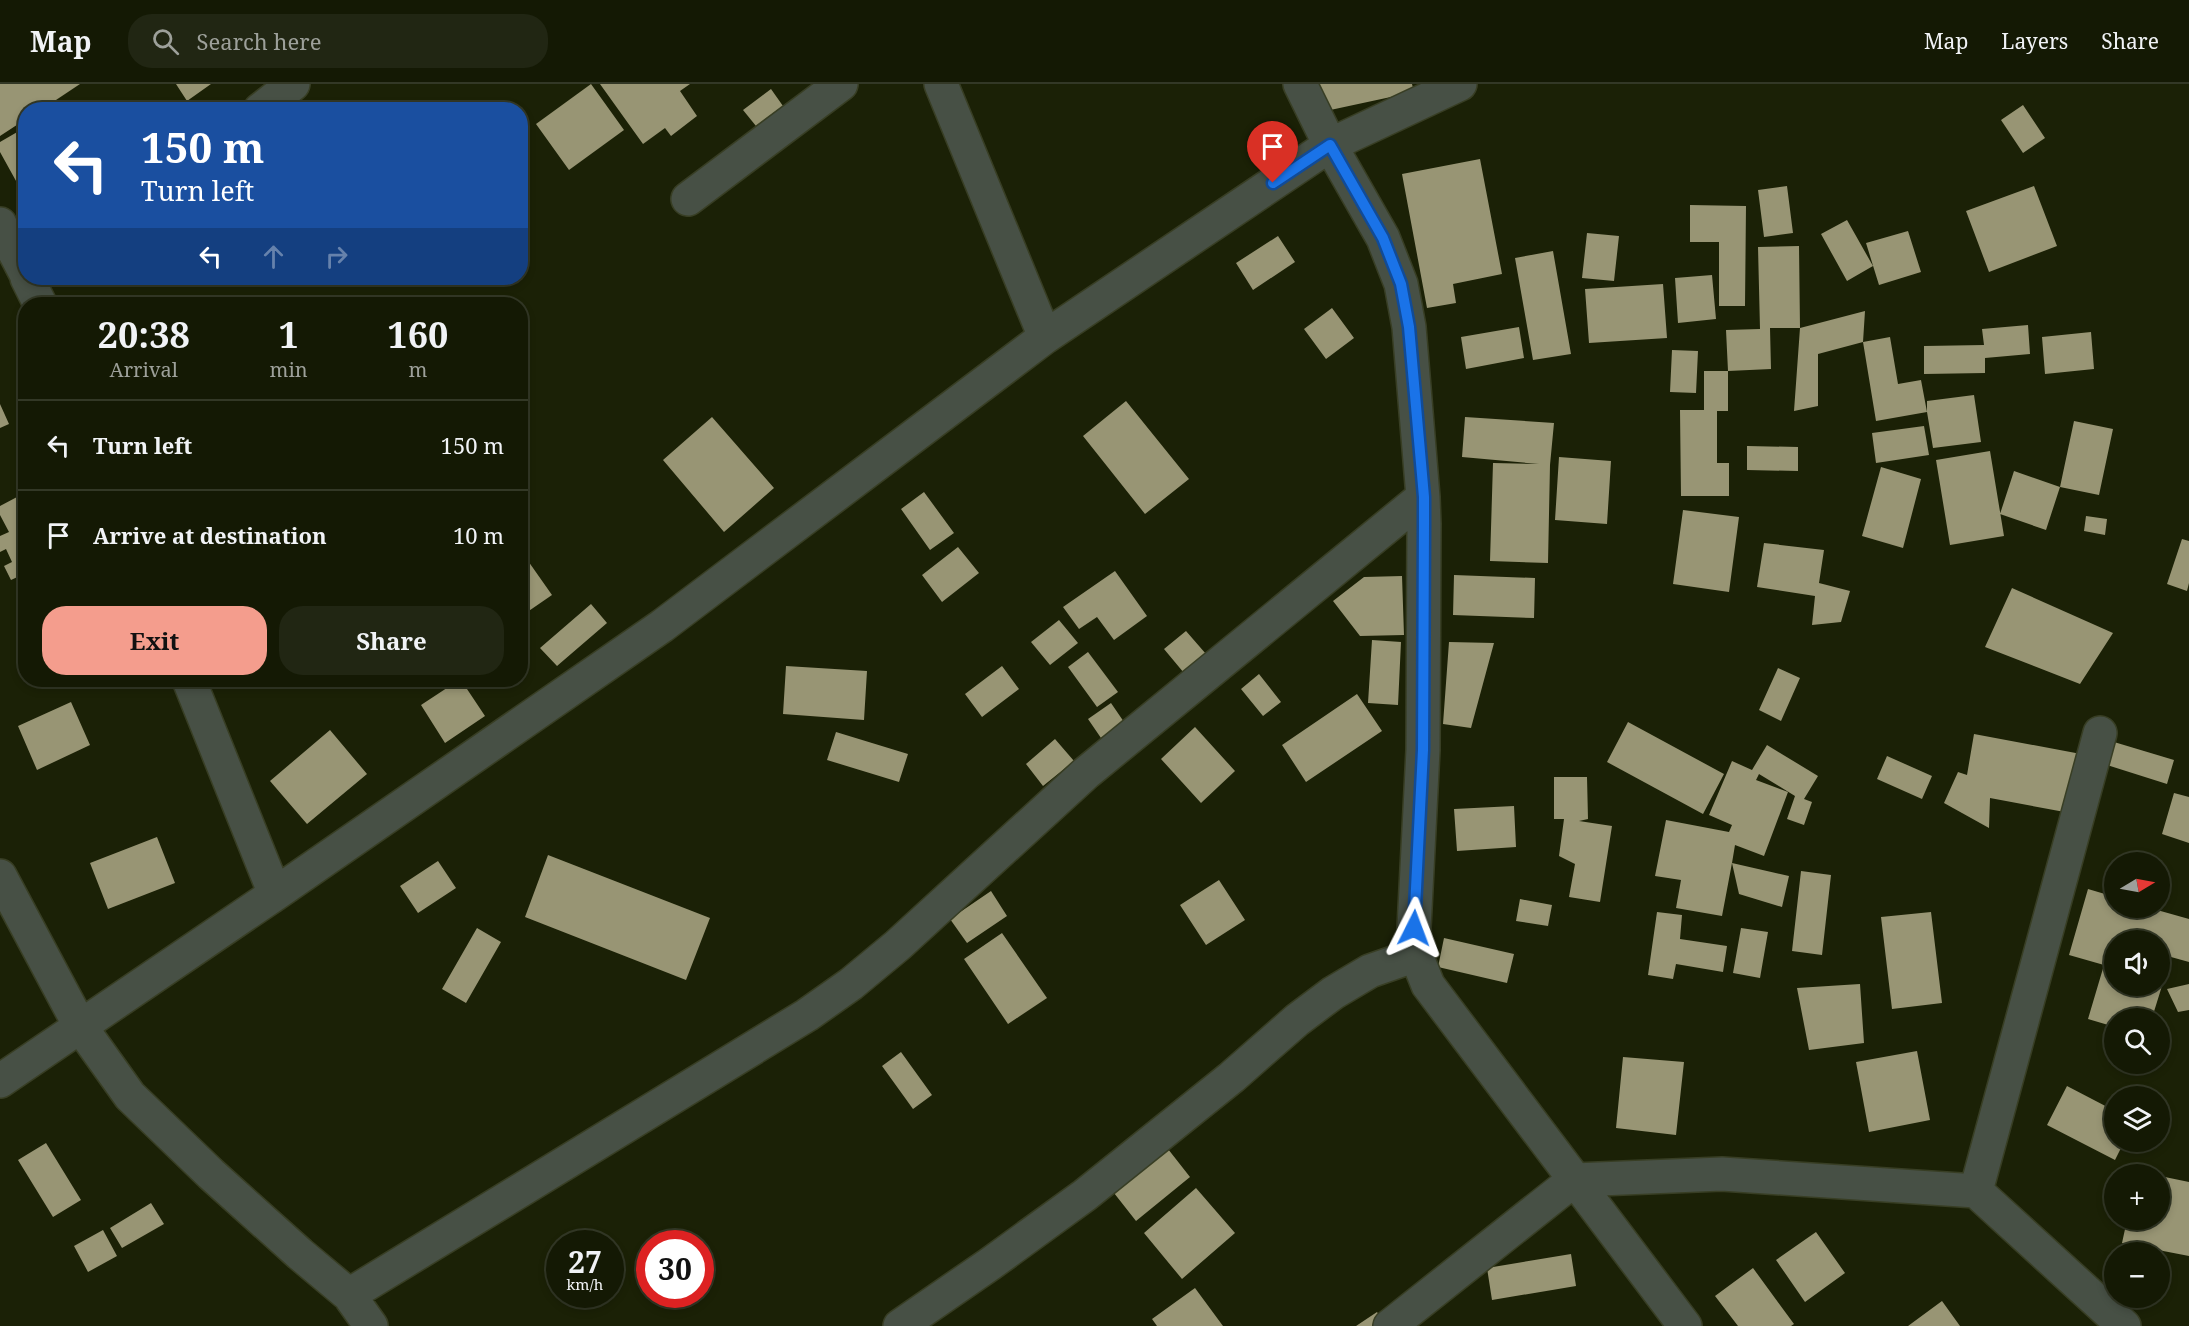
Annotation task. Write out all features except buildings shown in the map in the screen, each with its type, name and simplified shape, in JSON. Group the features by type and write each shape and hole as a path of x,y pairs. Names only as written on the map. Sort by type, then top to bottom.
{"street":[{"path":"270,102 293,84"},
{"path":"688,199 841,84"},
{"path":"941,84 1045,337"},
{"path":"1300,84 1330,145 1383,238 1401,284 1409,327 1424,497 1423,750 1414,928 1416,955 1428,985 1685,1326"},
{"path":"0,1081 662,626 1045,337 1330,145 1460,84"},
{"path":"0,224 18,255"},
{"path":"349,1295 807,1015 851,984 898,945 1086,773 1424,497"},
{"path":"192,687 275,894"},
{"path":"1976,1191 2100,733"},
{"path":"0,876 80,1026 130,1096 211,1174 349,1295 371,1326"},
{"path":"900,1326 1084,1195 1333,993 1370,971 1416,955"},
{"path":"1390,1326 1574,1180 1722,1174 1976,1191 2124,1326"}],"route":[{"path":"1273,183 1330,145 1383,238 1401,284 1409,327 1424,497 1423,750 1414,928"}]}
